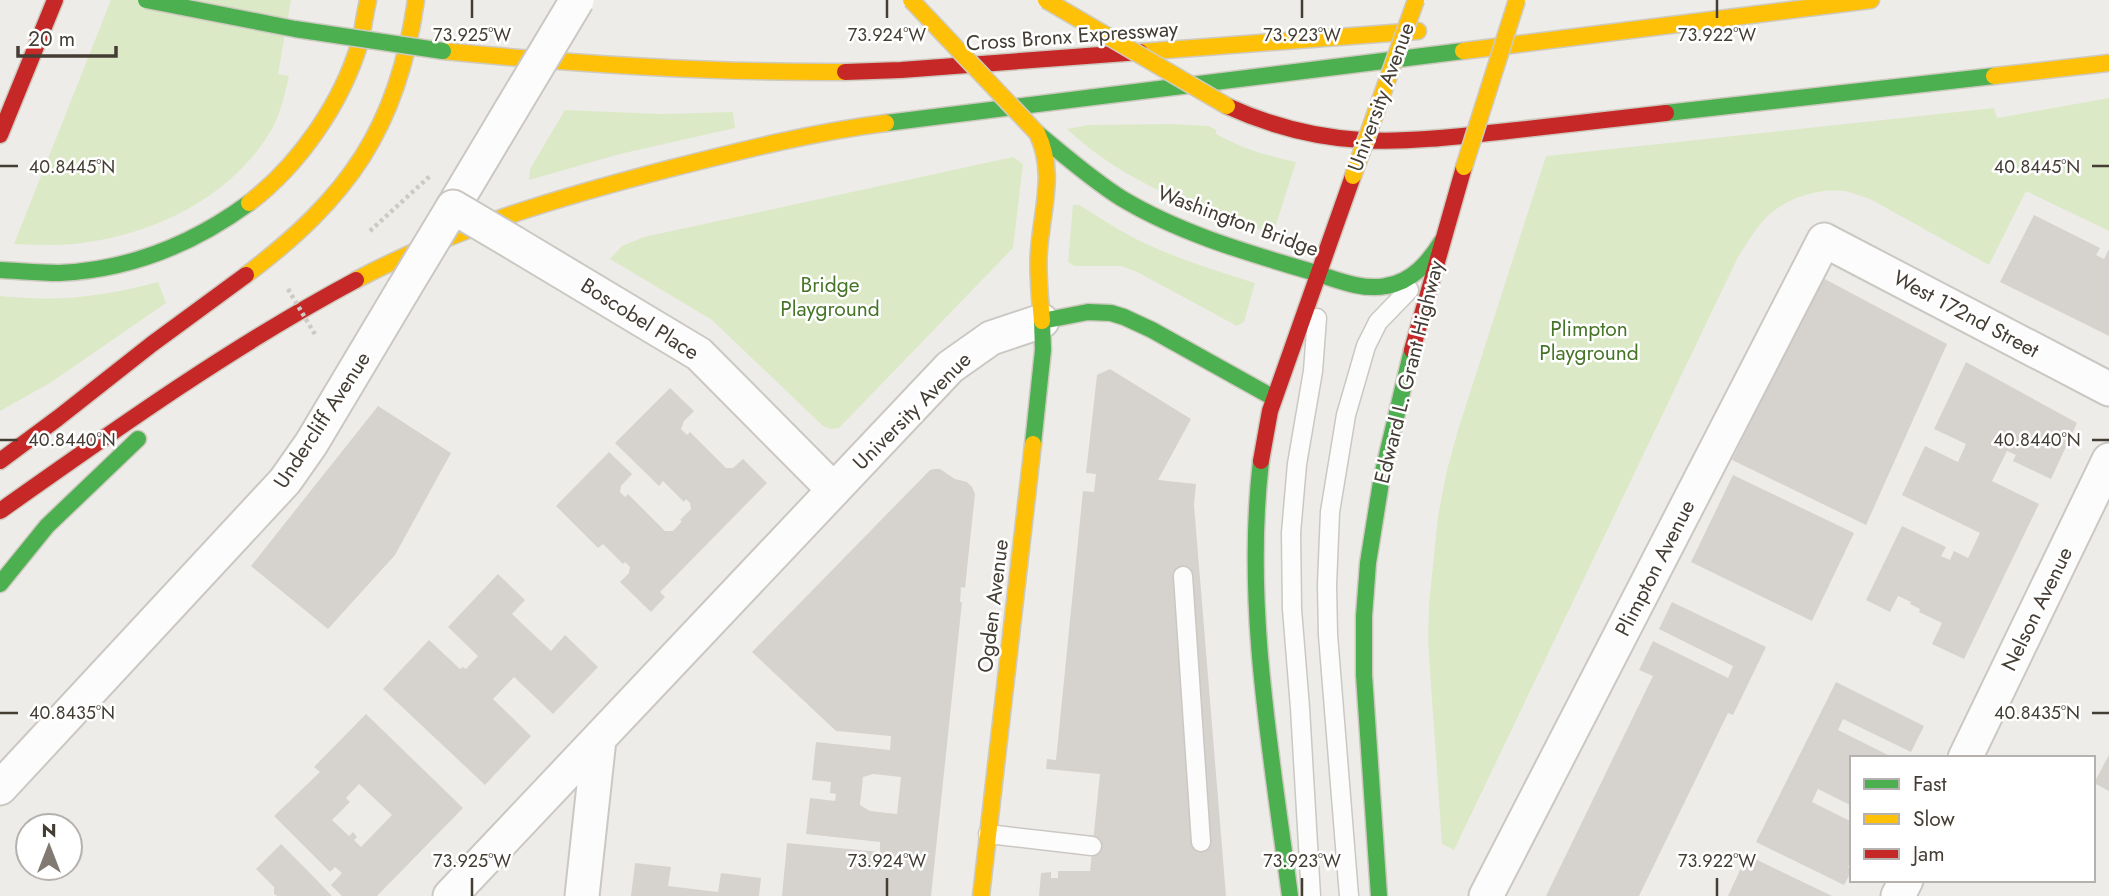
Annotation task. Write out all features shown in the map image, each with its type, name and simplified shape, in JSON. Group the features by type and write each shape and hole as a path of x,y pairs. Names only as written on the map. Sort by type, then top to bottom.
{"main road":[{"path":"0,135 55,0"},
{"name":"Cross Bronx Expressway","path":"146,0 295,29 443,51 659,69 776,73 914,69 1436,30"},
{"path":"0,270 62,272 106,267 149,257 226,222 263,195 320,125 342,87 359,44 368,0"},
{"path":"0,460 290,240 341,189 373,141 388,112 402,76 411,40 416,0"},
{"name":"Washington Bridge","path":"911,0 1037,133 1096,180 1158,217 1202,235 1362,287 1386,288 1408,278 1424,268 1443,241"},
{"path":"1046,0 1227,106 1277,127 1342,140 1426,140 2109,63"},
{"name":"University Avenue","path":"1042,321 1088,312 1111,313 1124,317 1274,398 1416,0"},
{"path":"1443,241 1517,0"},
{"path":"1602,18 1837,0"},
{"path":"0,512 162,396 290,317 419,250 505,215 558,198 789,140 911,119 1871,0"},
{"path":"1492,26 1533,23"},
{"name":"Ogden Avenue","path":"981,896 1043,350 1038,251 1048,167 1044,147 1037,133"},
{"name":"Edward L. Grant Highway","path":"1379,896 1364,662 1368,563 1388,450 1443,241"},
{"path":"0,584 45,528 104,469 203,381 290,317"},
{"path":"53,401 151,344"},
{"path":"1274,398 1266,425 1256,505 1256,604 1264,695 1290,896"}],"street":[{"name":"Undercliff Avenue","path":"0,789 285,481 311,444 577,0"},
{"name":"Boscobel Place","path":"453,207 698,354 834,489"},
{"name":"West 172nd Street","path":"1824,240 2109,389"},
{"name":"Plimpton Avenue","path":"1486,896 1824,240"},
{"name":"University Avenue","path":"450,896 950,366 991,338 1042,321"},
{"name":"Nelson Avenue","path":"1966,756 2109,460"},
{"path":"582,896 599,739"}],"lane":[{"name":"Edward L. Grant Highway","path":"1349,896 1327,623 1327,556 1332,490 1346,415 1369,338 1385,313 1424,276 1443,241"},
{"path":"1311,896 1292,609 1291,533 1297,464 1312,371 1318,273"},
{"path":"1183,576 1201,842"},
{"path":"988,834 1093,846"}],"path":[{"path":"288,289 316,336"}],"green space":[{"path":"111,0 291,0 278,74 289,76 278,115 257,151 238,172 192,207 166,220 111,238 83,243 14,244"},
{"name":"Plimpton Playground","path":"2109,98 2109,231 2026,191 1989,265 1870,199 1849,192 1826,191 1802,196 1780,206 1763,221 1738,257 1454,850 1442,844 1428,642 1438,516 1458,430 1546,156 1994,108 1997,118"},
{"path":"565,110 661,114 733,112 735,128 620,154 529,180 530,169"},
{"path":"1088,125 1209,126 1216,130 1216,134 1235,143 1296,162 1273,234 1218,215 1138,180 1089,148 1067,129"},
{"name":"Bridge Playground","path":"1013,157 1023,164 1013,248 839,428 823,426 712,320 610,259 622,246 644,237"},
{"path":"1073,205 1079,205 1150,246 1255,283 1244,322 1237,326 1121,266 1074,266 1068,262"},
{"path":"158,282 166,303 50,383 0,411 0,296 80,297"}],"building":[{"path":"2034,215 2100,248 2096,255 2104,259 2109,249 2109,336 2000,282"},
{"path":"1821,277 1947,344 1866,525 1732,460"},
{"path":"1966,362 2077,423 2051,479 2013,461 2016,455 2007,451 1992,481 2039,504 1964,659 1932,644 1942,623 1919,612 1920,609 1910,604 1911,602 1898,596 1890,612 1866,600 1902,526 1946,547 1941,556 1950,560 1954,551 1968,558 1980,533 1902,495 1925,446 1958,462 1966,444 1934,429"},
{"path":"1110,369 1191,419 1158,480 1196,484 1194,505 1226,896 1039,896 1041,873 1051,872 1051,878 1058,878 1058,871 1090,871 1100,774 1046,769 1047,759 1056,760 1083,491 1094,492 1096,474 1086,473 1097,375"},
{"path":"670,388 694,411 684,421 681,429 687,435 690,432 726,468 733,468 743,459 767,483 660,592 665,597 651,612 620,582 629,573 630,567 625,562 623,564 603,544 598,548 556,506 609,452 632,474 621,486 620,492 625,497 628,494 665,531 673,531 691,509 690,503 686,499 684,502 663,481 659,486 615,443"},
{"path":"378,406 451,453 395,555 328,629 251,566"},
{"path":"940,469 955,479 967,482 975,494 965,588 961,587 962,602 931,896 782,896 787,843 880,852 880,842 806,834 810,798 835,801 836,794 830,793 831,782 812,780 816,742 890,750 891,736 836,731 752,652 930,470","holes":["873,774 901,777 897,814 870,811 860,805 863,777"]},
{"path":"1733,475 1854,533 1812,621 1691,562"},
{"path":"498,574 525,600 512,614 551,651 565,635 598,667 553,714 514,677 493,699 531,736 485,785 383,689 429,640 460,669 466,669 478,656 448,627"},
{"path":"1672,602 1766,647 1733,715 1728,713 1639,896 1546,896 1653,676 1639,670 1653,641 1728,678 1733,666 1659,629"},
{"path":"1836,682 1924,726 1911,752 1843,719 1838,730 1890,756 1850,756 1850,805 1818,789 1812,802 1850,821 1850,874 1844,885 1756,842"},
{"path":"366,714 463,808 377,896 342,896 331,885 342,873 335,867 330,872 274,816 320,772 314,767","holes":["359,784 392,815 361,847 354,840 357,837 353,832 349,836 332,820 350,802 346,798"]},
{"path":"2109,755 2109,791 2095,781"},
{"path":"281,844 332,896 274,894 274,887 256,869"},
{"path":"1747,855 1832,896 1728,896"},
{"path":"635,863 671,867 668,886 718,892 721,873 761,878 759,896 631,896"}],"traffic: fast":[{"path":"146,0 295,29 443,51"},
{"path":"886,123 1463,51"},
{"path":"1666,113 1994,76"},
{"path":"1037,133 1110,191 1166,222 1237,249 1347,283 1366,287 1395,284 1412,276 1442,241"},
{"path":"0,270 59,273 110,267 183,242 206,231 249,203"},
{"path":"1033,444 1043,350 1042,321 1088,312 1111,313 1124,317 1274,398"},
{"path":"1379,896 1364,675 1364,616 1368,563 1382,476 1412,350"},
{"path":"0,584 47,526 138,439"},
{"path":"1261,461 1257,515 1258,624 1268,733 1290,896"}],"traffic: slow":[{"path":"249,203 285,170 330,110 360,42 368,0"},
{"path":"246,275 313,218 340,188 362,157 381,123 396,86 408,45 416,0"},
{"path":"911,0 1037,133"},
{"path":"1046,0 1227,106"},
{"path":"1353,176 1416,0"},
{"path":"1464,167 1517,0"},
{"path":"1463,51 1871,0"},
{"path":"1140,52 1418,31"},
{"path":"443,51 644,67 845,72"},
{"path":"1994,76 2109,63"},
{"path":"356,280 432,244 551,202 752,148 886,123"},
{"path":"1037,133 1043,147 1047,176 1038,259 1042,321"},
{"path":"981,896 1033,444"}],"traffic: jam":[{"path":"0,135 55,0"},
{"path":"845,72 1140,52"},
{"path":"1227,106 1298,131 1365,140 1433,139 1666,113"},
{"path":"1412,350 1464,167"},
{"path":"1261,461 1270,411 1353,176"},
{"path":"0,461 246,275"},
{"path":"0,511 219,361 356,280"}]}
